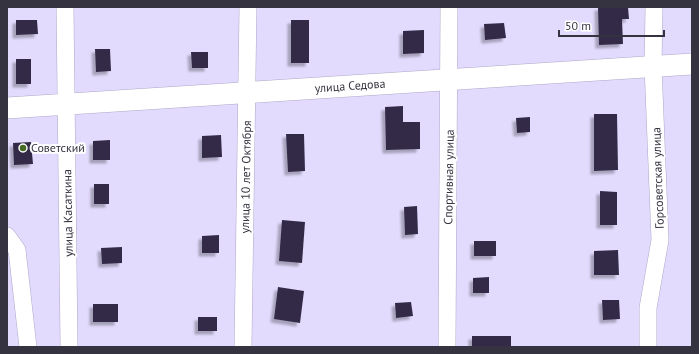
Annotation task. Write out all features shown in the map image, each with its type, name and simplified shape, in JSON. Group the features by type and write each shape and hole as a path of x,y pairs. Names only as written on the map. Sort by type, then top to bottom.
{"street":[{"name":"улица Касаткина","path":"65,7 70,347"},
{"name":"улица 10 лет Октября","path":"243,347 248,7"},
{"name":"Спортивная улица","path":"447,347 450,80 449,7"},
{"name":"Горсоветская улица","path":"648,347 648,308 660,240 653,66 654,7"},
{"name":"улица Седова","path":"7,108 692,64"},
{"path":"7,236 17,250 28,347"}],"building":[{"path":"598,7 628,7 629,19 622,19 623,44 599,45"},
{"path":"16,20 37,20 38,34 16,35"},
{"path":"291,20 309,20 309,63 291,63"},
{"path":"504,23 506,38 485,40 484,24"},
{"path":"424,30 424,53 403,54 403,31"},
{"path":"95,49 110,49 111,71 96,72"},
{"path":"191,52 208,52 208,68 192,68"},
{"path":"16,59 31,59 31,84 16,84"},
{"path":"403,106 403,122 420,122 420,149 386,150 385,107"},
{"path":"594,114 617,114 618,170 594,171"},
{"path":"530,117 530,132 517,133 516,118"},
{"path":"286,134 304,134 305,171 288,172"},
{"path":"221,135 222,157 202,158 202,136"},
{"path":"110,140 110,160 93,160 93,141"},
{"path":"31,142 33,164 14,165 13,143"},
{"path":"94,184 109,184 109,204 94,204"},
{"path":"600,191 617,192 617,225 600,225"},
{"path":"417,206 418,234 405,235 404,207"},
{"path":"282,220 305,222 302,263 279,261"},
{"path":"219,235 219,253 202,253 202,236"},
{"path":"474,241 496,241 496,256 474,256"},
{"path":"122,247 122,263 102,264 101,248"},
{"path":"618,250 619,275 594,275 594,251"},
{"path":"489,277 489,293 473,293 473,278"},
{"path":"278,287 304,291 300,323 274,319"},
{"path":"602,300 619,300 620,319 603,320"},
{"path":"411,302 413,316 396,318 395,303"},
{"path":"93,304 118,304 118,322 93,322"},
{"path":"198,317 217,317 217,331 198,331"},
{"path":"472,336 511,336 511,347 472,347"}],"place":[{"name":"Советский","path":"23,148"}]}
